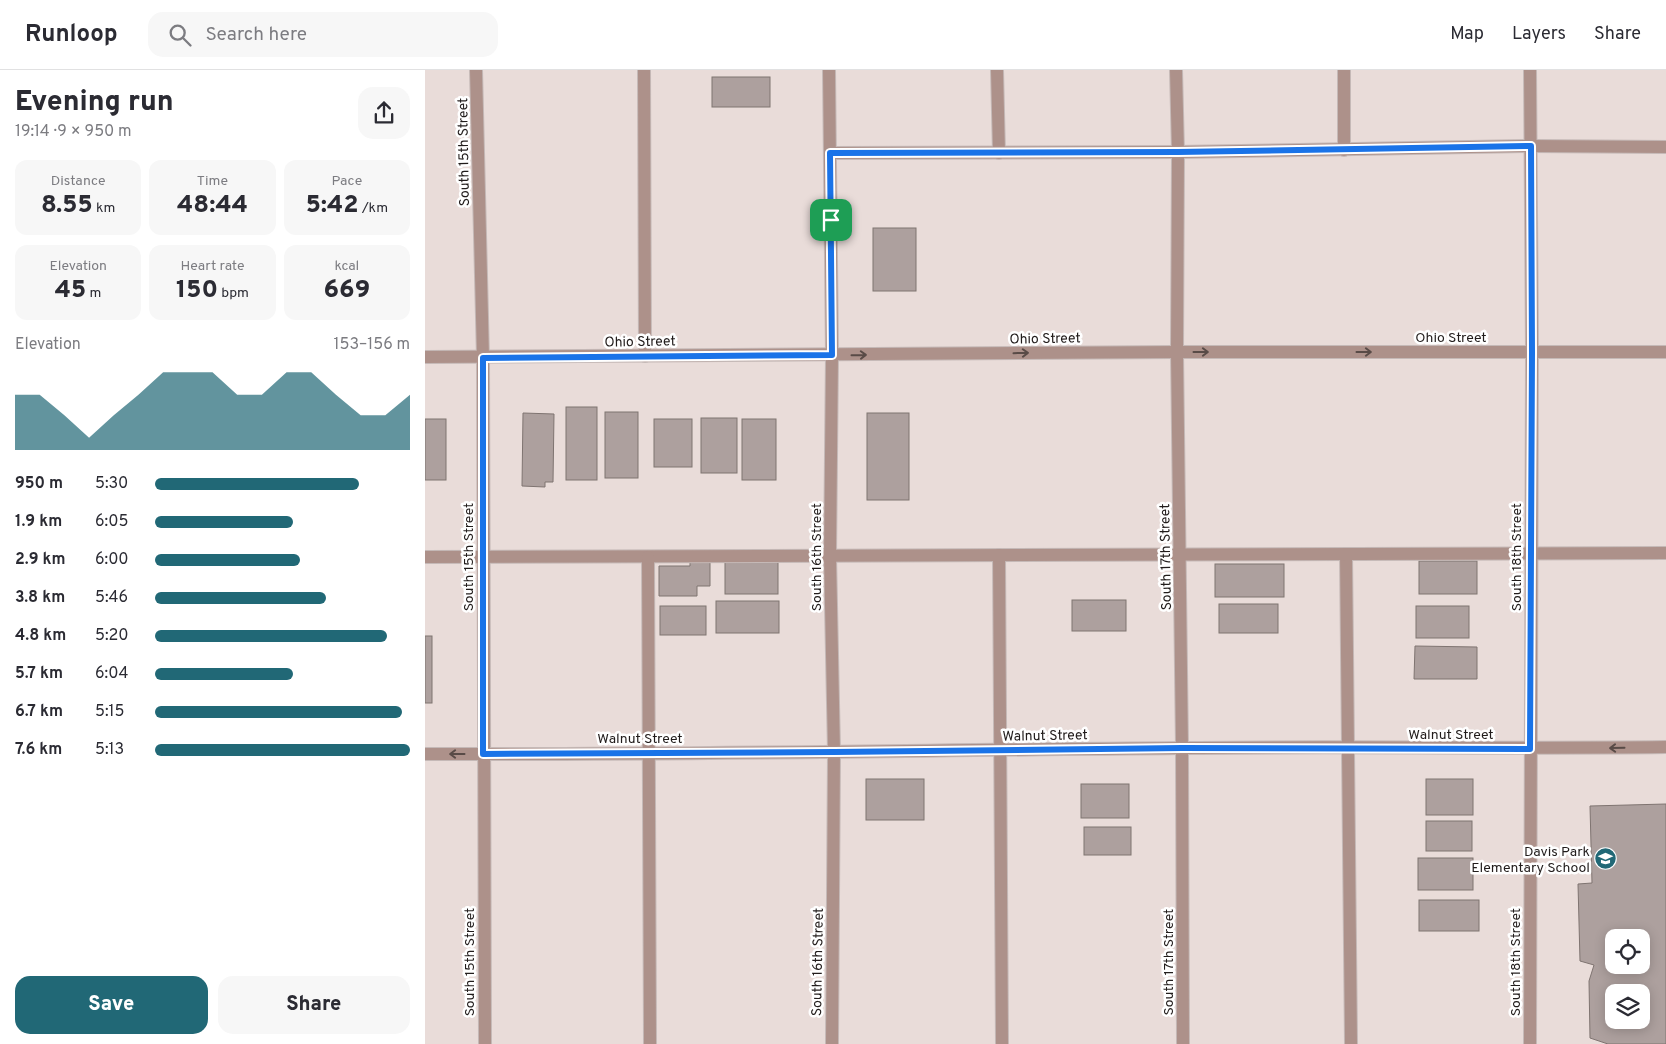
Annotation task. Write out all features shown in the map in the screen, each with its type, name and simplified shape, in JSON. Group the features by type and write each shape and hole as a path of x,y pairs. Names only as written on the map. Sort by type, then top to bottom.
{"street":[{"name":"South 15th Street","path":"476,70 483,358 485,1044"},
{"path":"644,70 645,356"},
{"name":"South 16th Street","path":"829,70 832,355 829,556 834,752 832,1044"},
{"path":"997,70 999,153"},
{"name":"South 17th Street","path":"1176,70 1183,1044"},
{"path":"1344,70 1344,150"},
{"name":"South 18th Street","path":"1530,70 1532,352 1530,1044"},
{"path":"830,153 1178,152 1531,146 1666,147"},
{"name":"Ohio Street","path":"425,357 1177,352 1666,352"},
{"path":"425,557 1666,553"},
{"path":"1346,554 1351,1044"},
{"path":"999,555 1002,1044"},
{"path":"648,557 650,1044"},
{"name":"Walnut Street","path":"425,754 1182,748 1530,749 1666,747"}],"building":[{"path":"712,77 770,77 770,107 712,107"},
{"path":"873,228 916,228 916,291 873,291"},
{"path":"566,407 597,407 597,480 566,480"},
{"path":"605,412 638,412 638,478 605,478"},
{"path":"523,413 554,414 553,482 545,482 545,487 522,486"},
{"path":"867,413 909,413 909,500 867,500"},
{"path":"701,418 737,418 737,473 701,473"},
{"path":"425,419 446,419 446,480 425,480"},
{"path":"654,419 692,419 692,467 654,467"},
{"path":"742,419 776,419 776,480 742,480"},
{"path":"725,560 778,560 778,594 725,594"},
{"path":"690,561 710,561 710,586 697,586 697,596 659,596 659,566 690,566"},
{"path":"1419,561 1477,561 1477,594 1419,594"},
{"path":"1215,564 1284,564 1284,597 1215,597"},
{"path":"1072,600 1126,600 1126,631 1072,631"},
{"path":"716,601 779,601 779,633 716,633"},
{"path":"1219,604 1278,604 1278,633 1219,633"},
{"path":"660,606 706,606 706,635 660,635"},
{"path":"1416,606 1469,606 1469,638 1416,638"},
{"path":"425,636 432,636 432,703 425,703"},
{"path":"1415,646 1477,647 1477,679 1414,679"},
{"path":"866,779 924,779 924,820 866,820"},
{"path":"1426,779 1473,779 1473,815 1426,815"},
{"path":"1081,784 1129,784 1129,818 1081,818"},
{"path":"1666,804 1666,1044 1608,1044 1590,1038 1589,981 1594,965 1580,961 1578,884 1592,883 1590,806"},
{"path":"1426,821 1472,821 1472,851 1426,851"},
{"path":"1084,827 1131,827 1131,855 1084,855"},
{"path":"1418,858 1473,858 1473,890 1418,890"},
{"path":"1419,900 1479,900 1479,931 1419,931"}],"place":[{"name":"Davis Park Elementary School","path":"1606,859"}],"route":[{"path":"1531,146 1530,749 1182,748 483,754 483,358 832,355 831,220 830,153 1178,152 1531,146"}]}
